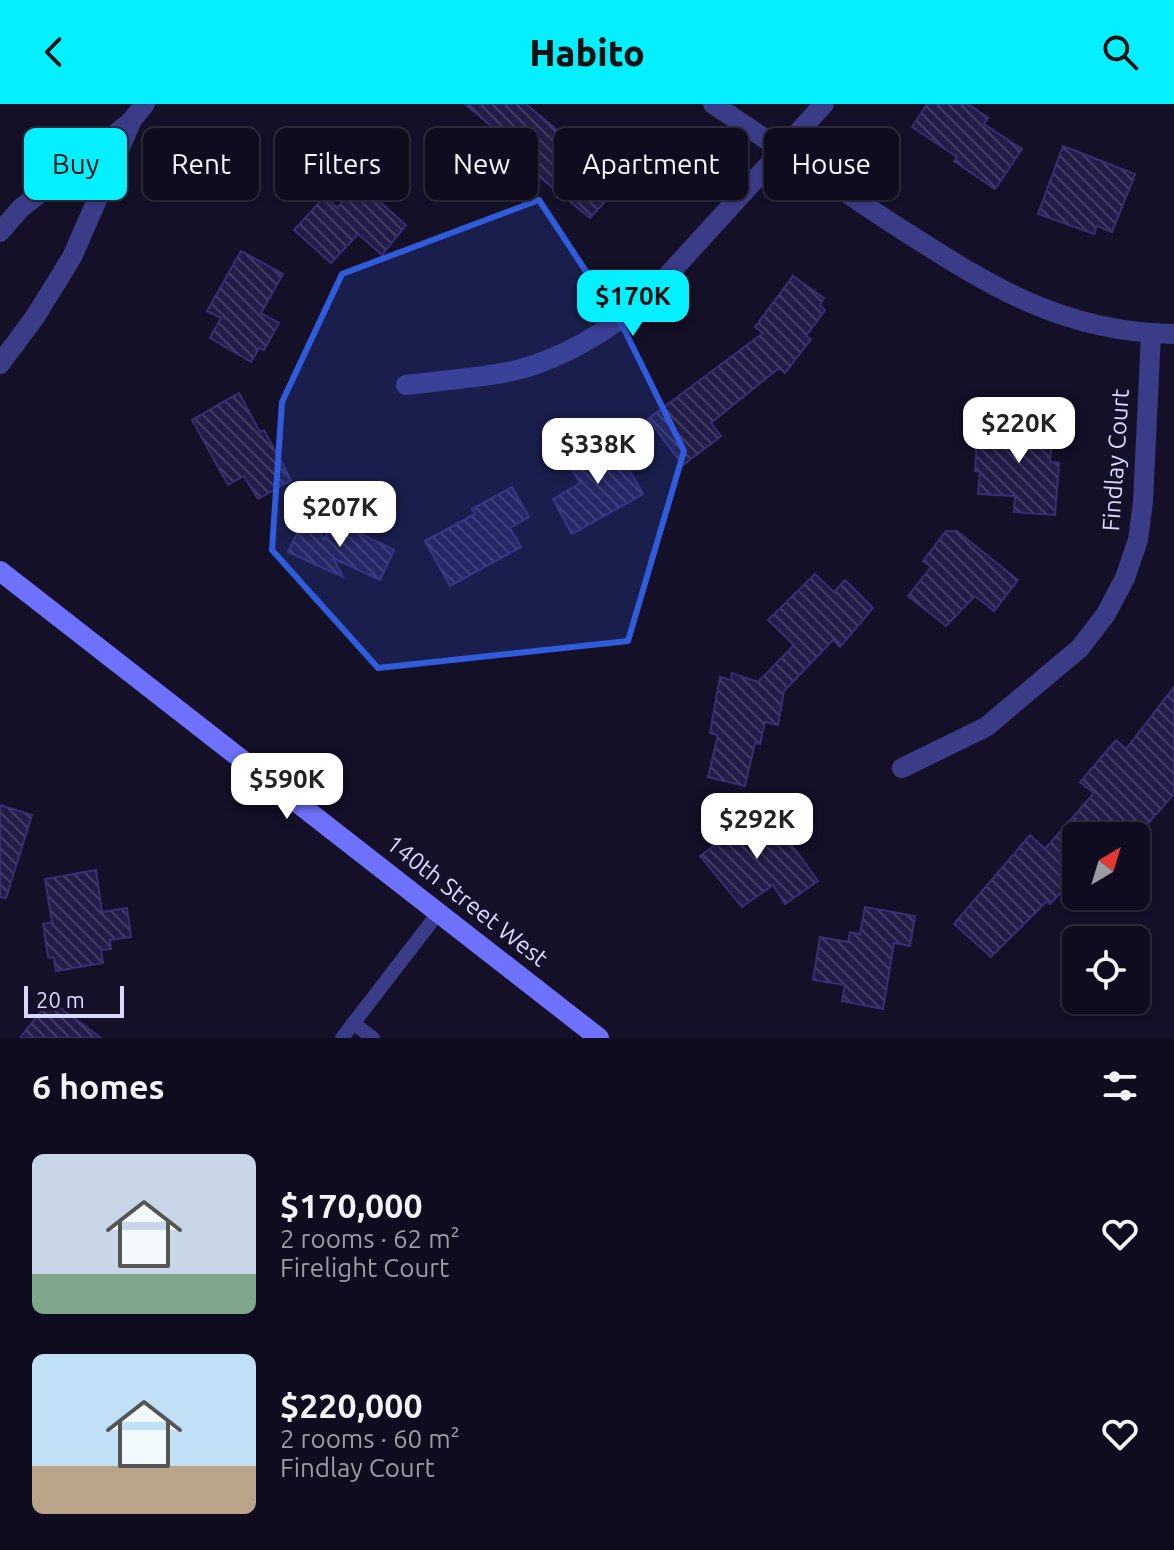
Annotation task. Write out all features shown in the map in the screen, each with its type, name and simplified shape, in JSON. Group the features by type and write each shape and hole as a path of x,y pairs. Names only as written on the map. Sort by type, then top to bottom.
{"street":[{"path":"713,104 764,139"},
{"path":"802,128 824,104"},
{"path":"0,232 21,208 138,112"},
{"path":"0,364 35,317 72,257 138,112"},
{"path":"406,385 532,366 599,335 639,305 659,285 764,170"},
{"path":"856,200 958,266 1003,292 1050,312 1099,325 1151,334 1174,334"},
{"name":"Findlay Court","path":"902,768 986,727 1080,648 1106,614 1125,578 1138,540 1143,502 1151,334"},
{"name":"140th Street West","path":"0,571 599,1038"}],"lane":[{"path":"342,1038 439,912"},
{"path":"353,1023 373,1038"}],"highlighted area":[{"path":"539,200 624,329 684,451 628,641 378,668 272,550 282,402 342,274"}],"building":[{"path":"465,104 526,104 555,128 554,189 538,176 538,128 493,128"},
{"path":"927,104 968,104 988,118 984,124 1022,149 995,189 954,161 957,157 912,127"},
{"path":"1063,146 1135,174 1112,232 1097,226 1094,234 1038,214"},
{"path":"321,200 329,200 337,208 344,200 371,200 375,204 378,200 406,225 382,255 358,234 331,263 294,230"},
{"path":"568,200 607,200 590,218"},
{"path":"241,251 283,274 261,313 279,323 264,350 259,348 251,362 210,338 221,318 207,311"},
{"path":"793,276 824,298 820,305 825,310 806,336 811,339 785,373 779,368 711,423 721,436 683,465 648,419 763,333 755,327"},
{"path":"239,393 260,432 264,430 291,480 258,499 244,476 228,485 192,420"},
{"path":"1027,417 1054,419 1050,462 1059,463 1055,515 1014,512 1015,496 978,494 980,472 975,471 978,425 1026,428"},
{"path":"609,435 643,494 572,534 553,499 580,483 571,468 585,460 580,451"},
{"path":"512,487 529,517 510,528 521,547 450,586 425,541 475,514 472,509"},
{"path":"308,511 324,540 333,520 394,550 380,580 333,558 343,577 288,552"},
{"path":"946,531 957,531 1018,580 994,611 975,596 946,626 908,596 931,567 923,561"},
{"path":"815,574 834,592 845,580 873,608 840,647 833,640 784,691 778,725 765,722 760,744 755,743 745,786 708,777 718,735 710,733 720,677 731,680 732,673 758,682 794,645 768,620"},
{"path":"1174,687 1174,794 1149,822 1069,822 1094,793 1080,782 1116,740 1126,749"},
{"path":"0,805 32,815 6,898 0,897"},
{"path":"752,805 779,842 786,837 818,881 785,904 773,885 742,907 700,856 724,839 718,830"},
{"path":"1062,830 1062,891 1050,904 1047,901 991,957 954,924 1030,835 1045,849"},
{"path":"96,870 102,912 127,908 131,937 110,940 111,949 101,950 103,963 56,971 54,958 48,957 43,924 52,922 45,879"},
{"path":"865,907 915,916 910,946 894,943 883,1009 842,1001 845,985 813,980 820,937 848,942 850,932 860,934"},
{"path":"50,1000 101,1038 20,1038"}]}
